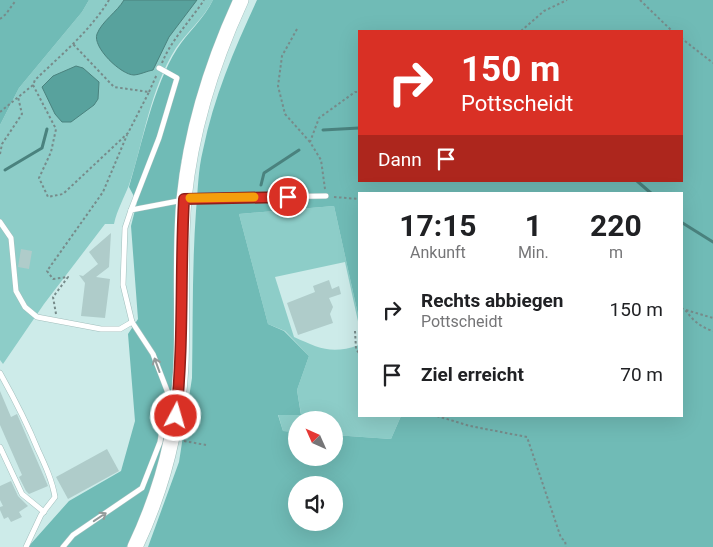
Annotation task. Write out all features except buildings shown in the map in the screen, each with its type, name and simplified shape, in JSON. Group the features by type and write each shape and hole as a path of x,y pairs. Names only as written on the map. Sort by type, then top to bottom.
{"main road":[{"path":"135,547 152,509 166,467 176,416 181,365 184,199 194,134 213,67 241,0"}],"lane":[{"path":"63,547 73,535 142,488 160,442 168,393 153,354 132,322 123,285 125,228 159,138 177,78 159,68"},
{"path":"131,210 184,199 326,196"},
{"path":"0,222 11,238 16,291 25,306 37,317 101,329 120,329 132,322"},
{"path":"0,373 21,412 52,482 55,497 44,512 26,547"},
{"path":"0,447 22,494 44,512"}],"path":[{"path":"0,19 16,0"},
{"path":"0,112 33,85 35,80 73,44 102,11 109,0"},
{"path":"58,321 53,297 68,277 54,279 47,271 103,192 166,51 191,20 204,0"},
{"path":"522,30 544,11 568,0"},
{"path":"640,0 671,30"},
{"path":"297,29 282,56 278,86 284,114 310,142 321,160 326,196 358,199"},
{"path":"683,40 713,63"},
{"path":"73,44 114,87 149,92"},
{"path":"33,85 56,129 51,152 39,178 48,197 63,194 128,133"},
{"path":"310,142 319,118 355,92 358,92"},
{"path":"0,154 1,145 22,114 18,96"},
{"path":"683,309 713,318"},
{"path":"686,310 690,317 713,331"},
{"path":"355,331 358,351"},
{"path":"440,417 470,426 527,437 561,538 565,541 566,547"},
{"path":"172,440 206,445"}],"shaded area":[{"path":"0,0 89,0 82,12 19,88 0,125"},
{"path":"89,0 213,0 205,13 176,48 167,64 148,115 129,185 114,224 105,224 44,304 3,364 0,360 0,125 19,88 82,12"},
{"path":"124,0 197,0 169,37 153,70 136,75 128,74 115,65 103,53 97,39 99,29"},
{"path":"213,0 237,0 209,66 181,162 176,255 175,366 168,424 160,460 143,512 129,546 126,547 28,547 69,501 121,471 135,421 128,334 138,319 131,226 137,202 129,187 161,81 177,49"},
{"path":"257,0 713,0 713,547 148,547 179,462 192,378 194,252 198,180 201,158 219,92"},
{"path":"76,66 83,68 99,82 98,99 94,105 71,122 62,122 55,114 42,87 53,76"},
{"path":"334,206 358,321 345,262 275,277 294,337 325,349 341,350 358,345 358,417 401,417 391,439 343,436 343,411 300,411 297,390 309,356 285,331 268,324 239,214"},
{"path":"278,414 288,414 288,431 283,431"}],"waterway":[{"path":"323,130 358,128"},
{"path":"5,170 42,148 47,129"},
{"path":"261,185 264,173 299,150"},
{"path":"638,182 650,192"},
{"path":"683,223 713,242"}],"slow traffic":[{"path":"190,198 254,197"}],"route":[{"path":"176,416 181,365 184,199 288,197"}]}
